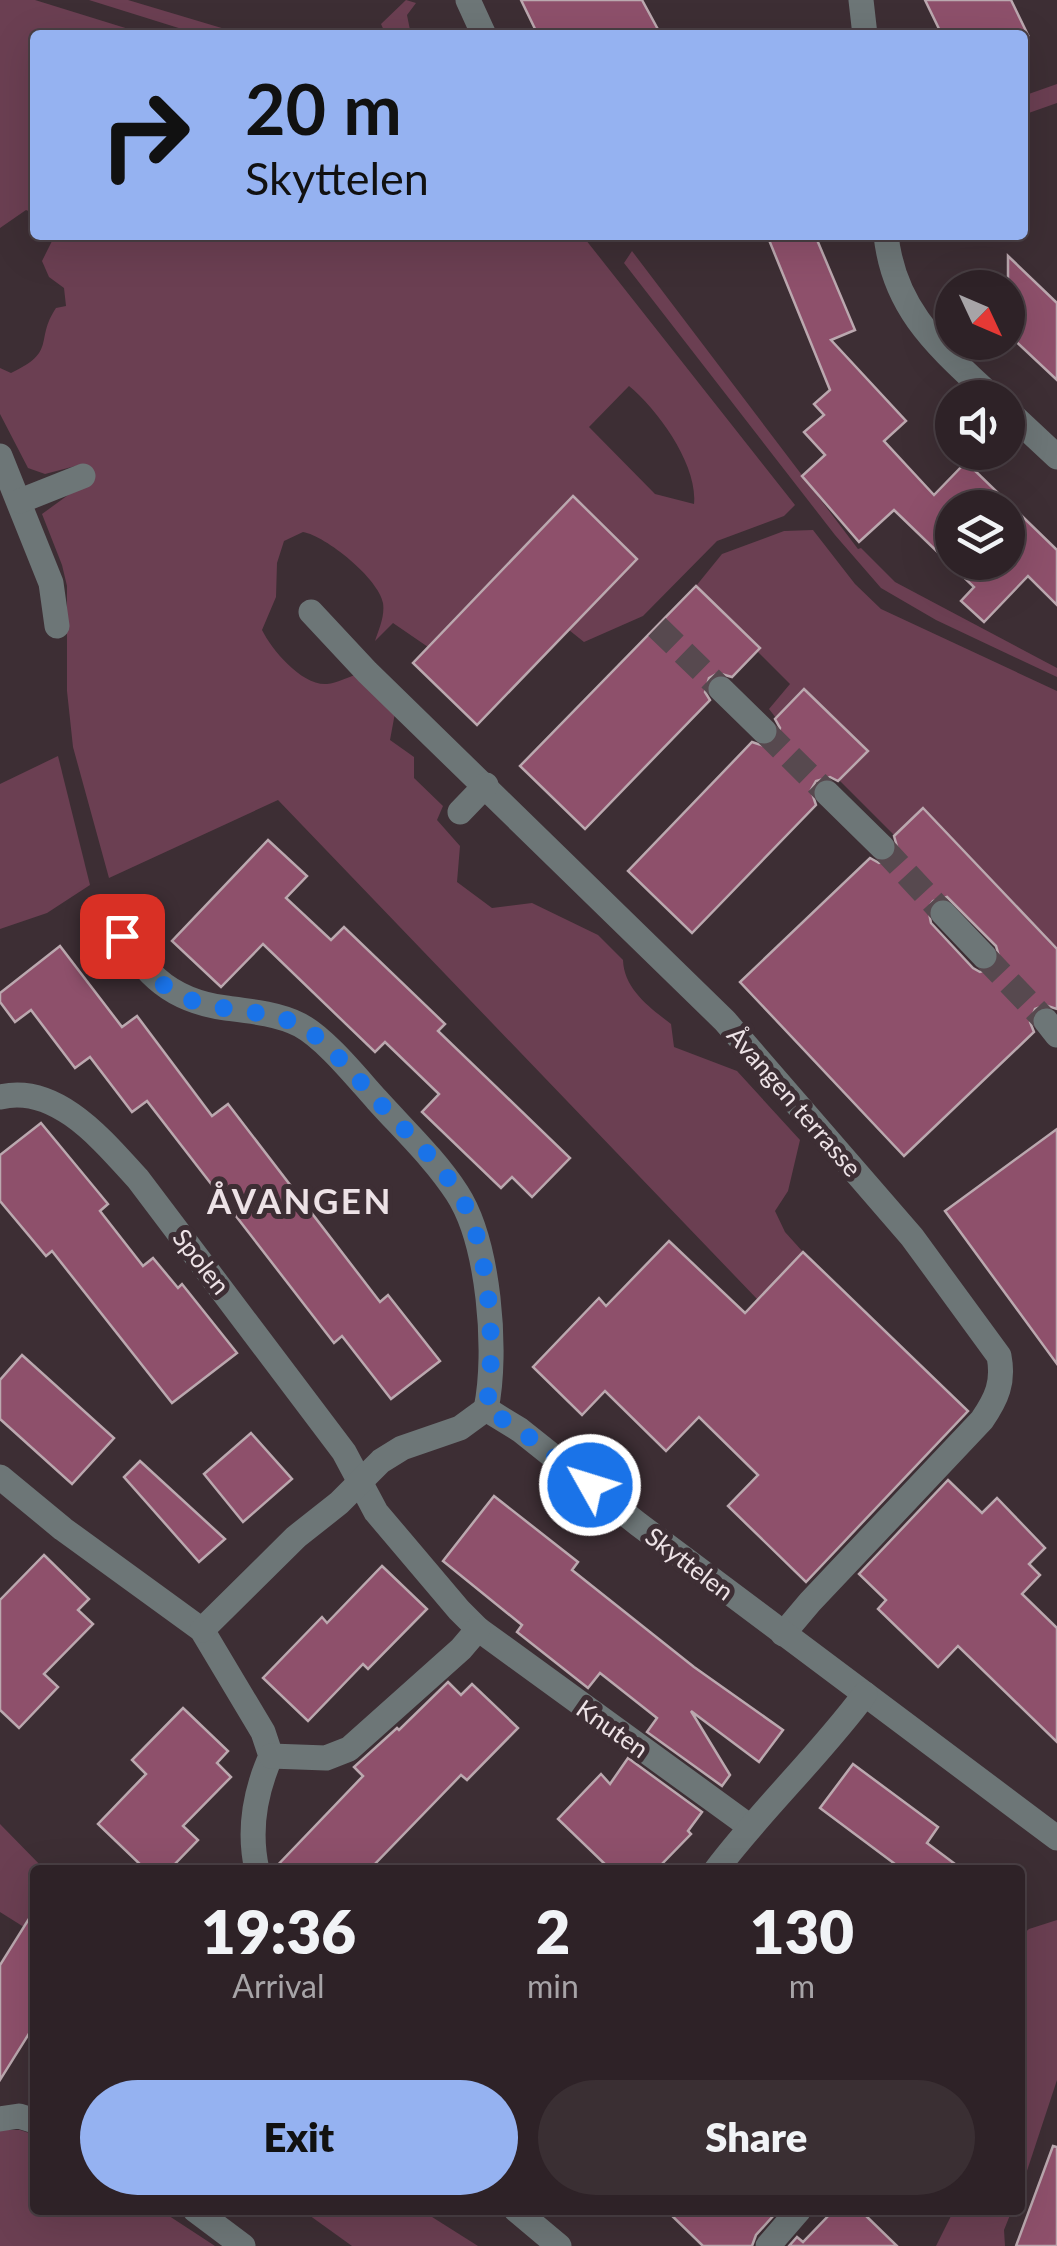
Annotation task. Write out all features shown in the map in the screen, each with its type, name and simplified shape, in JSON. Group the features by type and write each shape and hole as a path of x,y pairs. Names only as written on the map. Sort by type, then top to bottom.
{"street":[{"path":"468,0 482,30"},
{"path":"861,0 864,30"},
{"path":"886,240 888,258 903,300 975,380"},
{"path":"1025,427 1057,457"},
{"path":"0,456 51,583 56,626"},
{"path":"20,501 83,476"},
{"name":"Åvangen terrasse","path":"311,612 367,672 724,1021 912,1237 998,1356 1002,1374 996,1399 982,1420 784,1634"},
{"path":"721,689 764,731"},
{"path":"460,812 486,785"},
{"path":"827,793 882,848"},
{"path":"943,913 984,956"},
{"path":"112,918 145,970 185,998 282,1018 302,1026 365,1087 444,1174 471,1218 480,1245 492,1349 486,1409 460,1428 402,1448 381,1461 296,1537 202,1630"},
{"name":"Spolen","path":"0,1097 12,1094 56,1106 78,1118 127,1167 344,1452 360,1483"},
{"name":"Skyttelen","path":"486,1409 547,1451 1057,1838"},
{"path":"0,1476 63,1529 202,1630 263,1732 271,1756 258,1785 254,1816 257,1865"},
{"name":"Knuten","path":"360,1483 376,1512 478,1629 749,1826"},
{"path":"271,1756 326,1758 349,1749 461,1649 478,1629"},
{"path":"720,1865 865,1694"},
{"path":"0,2120 19,2116 30,2119"},
{"path":"203,2215 244,2246"},
{"path":"522,2215 559,2246"},
{"path":"768,2246 795,2215"}],"shaded area":[{"path":"0,0 35,0 132,30 30,30 30,212 26,210 0,228"},
{"path":"89,0 128,0 228,30 185,30"},
{"path":"406,0 416,3 407,15 410,30 384,30 381,24"},
{"path":"1057,84 1057,103 1028,113 1028,94"},
{"path":"52,240 586,240 795,505 784,516 717,541 643,616 584,642 569,630 637,559 573,497 428,647 393,623 375,641 383,603 372,582 325,541 303,532 284,541 277,563 276,597 262,630 298,673 327,684 358,674 395,713 390,740 414,757 414,778 443,806 437,820 460,846 457,882 492,908 532,903 598,935 623,960 628,980 639,996 671,1024 674,1047 737,1071 800,1140 788,1191 775,1211 785,1232 803,1252 758,1300 278,800 109,878 73,747 67,691 67,586 42,514 75,490 90,486 83,464 45,474 28,468 0,414 0,368 11,373 35,358 56,308 66,306 64,288 49,277 42,261","holes":["629,386 663,424 690,472 694,504 655,494 589,427"]},
{"path":"632,251 858,549 895,582 1057,668 1057,677 936,620 881,588 835,535 624,263"},
{"path":"813,530 855,584 881,609 1057,691 1057,949 924,808 894,835 839,780 867,752 776,718 769,709 790,684 757,651 760,648 696,586 722,554 784,531"},
{"path":"58,756 90,885 47,913 0,929 0,784"},
{"path":"0,1824 40,1865 30,1865 30,1931 0,1912"},
{"path":"1057,1920 1057,2080 1025,2177 1025,1933"},
{"path":"0,2130 20,2130 30,2133 30,2215 168,2215 215,2246 0,2246"},
{"path":"309,2215 429,2215 478,2246 352,2246"},
{"path":"952,2215 1010,2215 1004,2230 1005,2246 936,2246"}],"building":[{"path":"521,0 642,0 658,30 536,30"},
{"path":"925,0 1011,0 1026,30 940,30"},
{"path":"769,240 817,240 855,330 831,340 906,421 884,441 935,494 935,549 894,510 859,542 802,476 825,455 804,432 824,415 814,404 830,390"},
{"path":"1008,256 1023,270 1008,270"},
{"path":"1025,272 1057,303 1057,380 1025,350"},
{"path":"958,470 974,470 995,490 939,490"},
{"path":"573,496 637,559 477,725 413,663"},
{"path":"1025,519 1057,550 1057,605 1028,576 1025,579"},
{"path":"967,580 1024,580 984,622 961,601 974,587"},
{"path":"696,586 760,648 732,677 718,673 709,678 705,692 710,700 585,829 520,766"},
{"path":"804,689 868,751 838,781 830,777 816,781 811,790 816,805 692,933 628,871 752,742 767,747 776,742 780,728 775,719"},
{"path":"923,808 1057,949 1057,1009 1045,1005 1035,1009 1030,1022 1034,1032 904,1156 740,982 870,858 879,863 893,859 898,850 894,836","holes":["947,897 996,946 1000,960 994,968 980,972 931,923 928,908 933,901"]},
{"path":"268,840 307,876 286,898 331,940 344,927 445,1024 438,1031 570,1158 532,1197 512,1177 501,1188 422,1112 439,1094 385,1042 375,1052 263,944 221,987 172,941"},
{"path":"60,946 122,1027 137,1016 212,1116 228,1104 380,1302 388,1295 440,1361 391,1399 342,1336 334,1343 147,1101 132,1112 90,1057 75,1068 31,1010 15,1022 0,1002 0,993"},
{"path":"41,1123 108,1204 100,1211 143,1266 153,1258 178,1288 182,1284 237,1353 172,1403 52,1251 46,1256 0,1201 0,1155"},
{"path":"1057,1129 1057,1364 945,1211"},
{"path":"669,1241 745,1313 803,1252 968,1411 806,1582 728,1506 758,1475 699,1417 666,1451 605,1391 582,1415 533,1367 599,1298 606,1306"},
{"path":"22,1355 114,1438 72,1484 0,1419 0,1380"},
{"path":"251,1433 292,1479 243,1522 204,1474"},
{"path":"140,1461 225,1539 199,1562 124,1477"},
{"path":"948,1480 982,1513 997,1498 1045,1548 1029,1564 1040,1575 1022,1594 1057,1628 1057,1742 958,1646 938,1667 878,1609 886,1600 859,1574"},
{"path":"494,1496 578,1562 572,1570 694,1667 783,1730 759,1762 691,1711 730,1775 722,1786 647,1732 657,1718 600,1673 588,1688 517,1632 522,1625 443,1561"},
{"path":"44,1555 89,1599 78,1610 93,1624 44,1674 58,1687 19,1728 0,1710 0,1600"},
{"path":"382,1566 427,1609 368,1669 363,1664 308,1721 263,1678 322,1617 327,1623"},
{"path":"448,1682 461,1695 472,1684 518,1728 467,1780 461,1775 374,1865 278,1865 363,1776 354,1767"},
{"path":"183,1708 228,1751 217,1763 231,1777 183,1826 198,1840 174,1865 141,1865 98,1824 146,1774 132,1760"},
{"path":"628,1758 702,1812 688,1831 691,1834 661,1865 606,1865 558,1819 601,1774 610,1784"},
{"path":"853,1764 938,1827 927,1843 956,1865 896,1865 820,1808"},
{"path":"30,1917 30,2032 0,2080 0,1965"},
{"path":"1053,2146 1057,2147 1057,2246 1016,2246"},
{"path":"671,2215 774,2215 756,2235 752,2246 703,2246"},
{"path":"829,2215 865,2215 897,2246 789,2246 797,2237 803,2242"}],"tunnel":[{"path":"657,627 721,689"},
{"path":"764,731 827,793"},
{"path":"882,847 943,913"},
{"path":"984,956 1046,1021"}],"district":[{"name":"ÅVANGEN","path":"300,1200"}],"route":[{"path":"122,936 145,970 185,998 282,1018 302,1026 365,1087 444,1174 471,1218 480,1245 492,1349 486,1409 520,1430 590,1485"}]}
